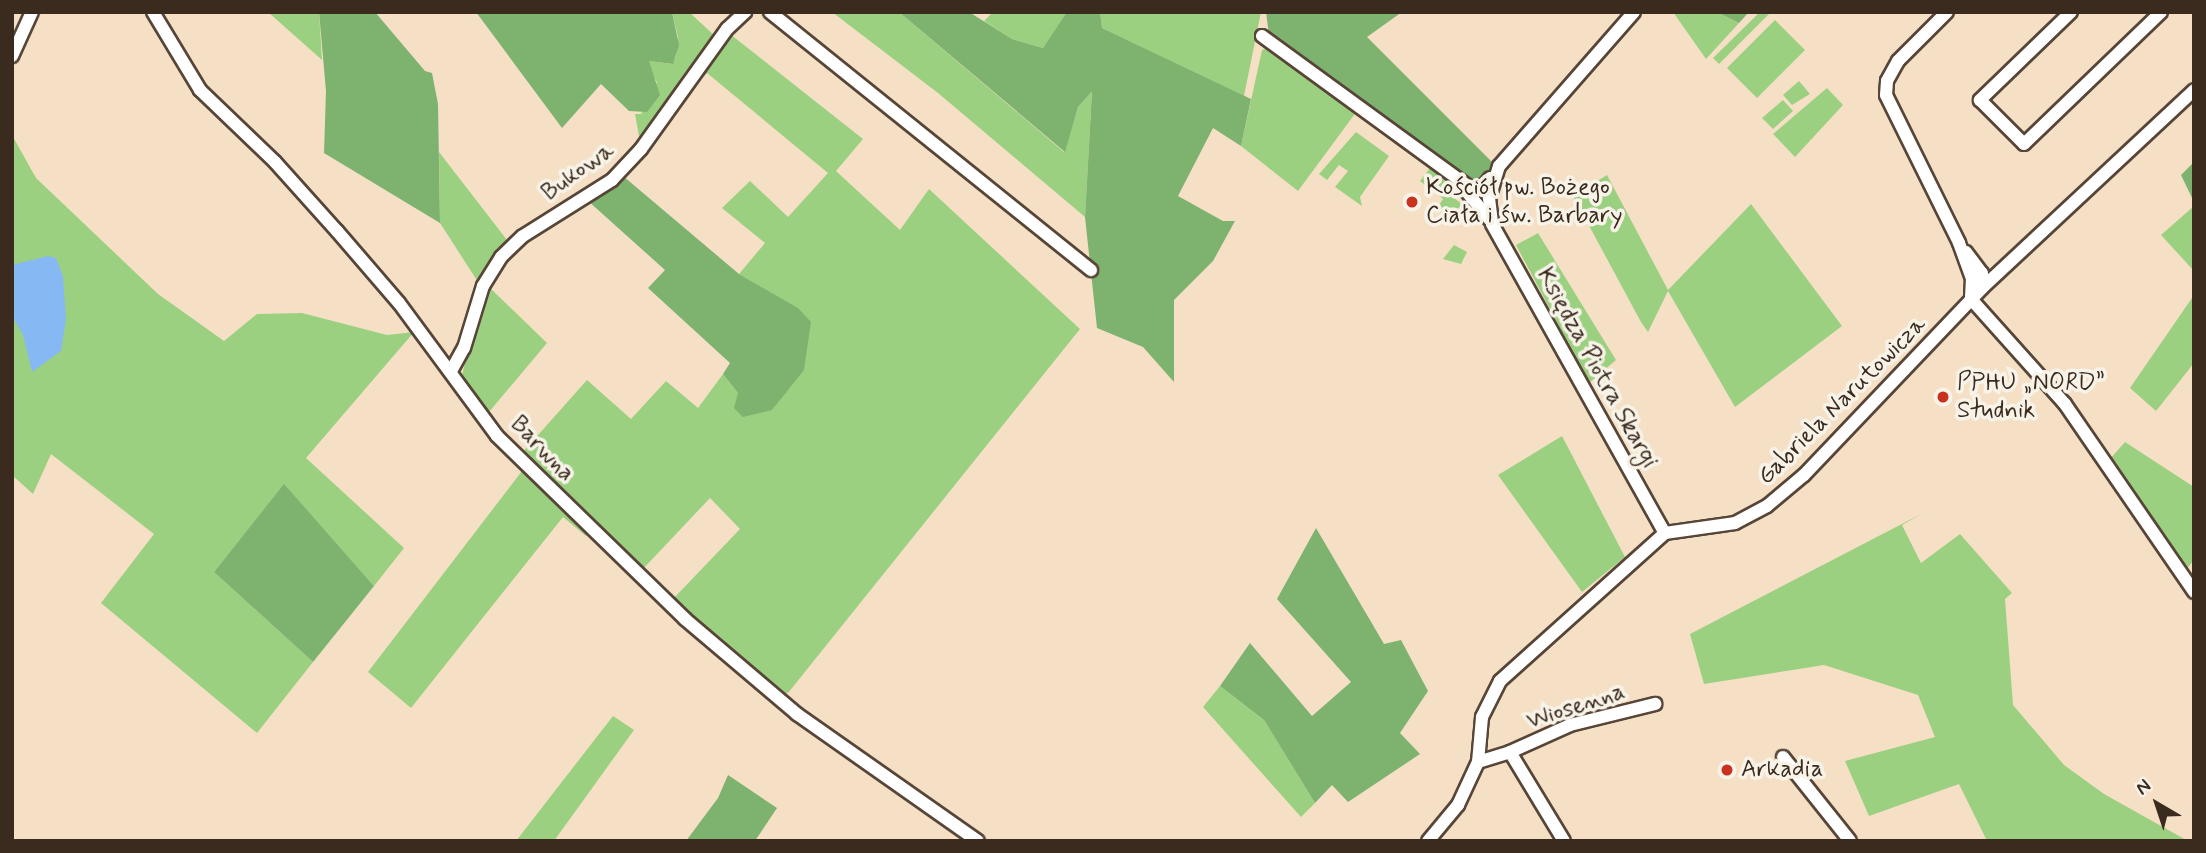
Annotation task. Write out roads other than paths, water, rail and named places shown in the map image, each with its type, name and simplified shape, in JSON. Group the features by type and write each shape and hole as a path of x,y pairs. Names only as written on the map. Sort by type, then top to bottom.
{"street":[{"path":"12,56 32,12"},
{"name":"Barwna","path":"153,12 200,90 275,162 328,221 451,371 497,436 685,619 797,714 978,841"},
{"name":"Bukowa","path":"451,371 483,286 501,257 523,236 612,180 641,149 727,29 745,12"},
{"path":"770,12 1091,270"},
{"name":"Księdza Piotra Skargi","path":"1262,36 1452,175 1478,191 1634,12"},
{"path":"1947,12 1893,67 1886,95 1982,288"},
{"path":"2071,12 1980,100 2024,144 2161,12"},
{"name":"Gabriela Narutowicza","path":"1665,533 1735,523 1766,506 1804,475 1970,299 2194,90"},
{"name":"Księdza Piotra Skargi","path":"1492,223 1489,198 1499,166"},
{"name":"Księdza Piotra Skargi","path":"1452,175 1492,223 1665,533"},
{"path":"1975,273 1999,273"},
{"path":"1975,273 1970,299 2065,404 2194,592"},
{"path":"1428,841 1458,805 1478,762 1482,717 1500,681 1665,533"},
{"name":"Wiosenna","path":"1478,762 1510,752 1570,725 1655,704"},
{"name":"Wiosenna","path":"1510,752 1564,841"},
{"path":"1783,757 1850,841"}],"water":[{"path":"48,256 56,258 63,276 66,319 61,351 32,372 23,335 12,316 12,265"}],"place":[{"name":"Kościół pw. Bożego Ciała i św. Barbary","path":"1412,202"},
{"name":"PPHU „NORD” Studnik","path":"1943,397"},
{"name":"Arkadia","path":"1727,770"}]}
